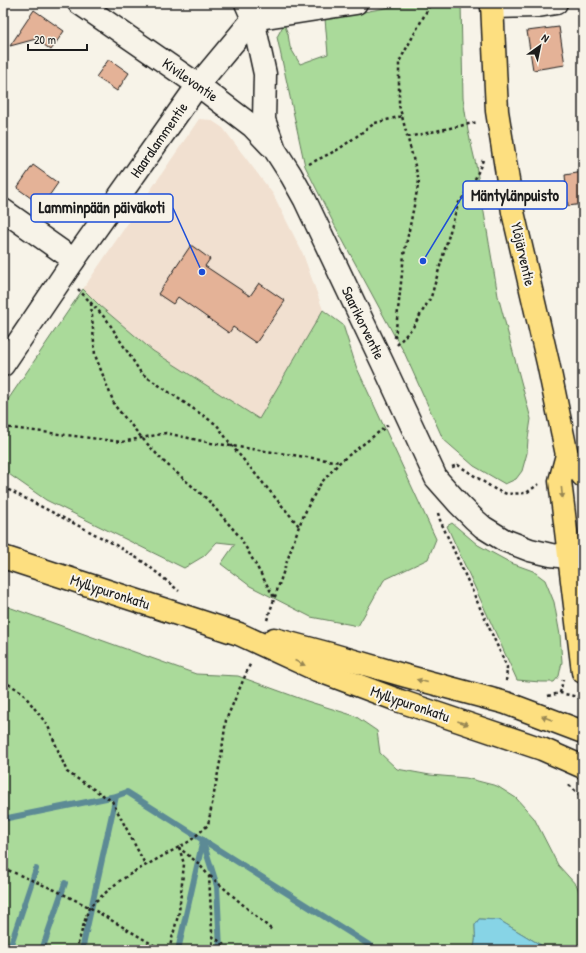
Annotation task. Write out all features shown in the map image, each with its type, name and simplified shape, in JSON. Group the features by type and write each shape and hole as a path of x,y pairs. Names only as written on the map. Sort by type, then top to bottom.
{"main road":[{"name":"Ylöjärventie","path":"492,5 497,111 512,205 567,455 583,476"},
{"name":"Ylöjärventie","path":"567,455 560,481 576,558 583,672"},
{"name":"Myllypuronkatu","path":"3,557 239,634 317,670 400,701 542,749 583,767"},
{"name":"Myllypuronkatu","path":"239,634 262,636 506,703 583,732"}],"street":[{"name":"Kivilevontie","path":"79,3 198,85 252,126 275,150"},
{"path":"249,11 356,3"},
{"path":"492,5 538,6 556,3"},
{"name":"Haaralammentie","path":"3,365 69,267 249,11"},
{"name":"Saarikorventie","path":"249,11 265,74 264,120 275,150 305,200 436,478 464,509 483,527 504,540 530,550 551,555 576,558"},
{"path":"3,210 69,267"}],"path":[{"path":"430,3 399,62 399,105 419,181 404,255 394,349 413,326 431,297 458,204 474,184 484,158"},
{"path":"308,165 339,150 375,123 402,116"},
{"path":"408,137 480,121"},
{"path":"69,267 91,303 107,320 141,373 217,425 232,446 299,526"},
{"path":"91,303 95,355 115,406 163,461 207,498 240,537 275,599 299,526 321,482 340,462 394,421"},
{"path":"3,427 122,442 166,433 211,443 340,462"},
{"path":"450,467 458,465 496,490 507,494 526,493 543,481"},
{"path":"3,487 114,544 145,563 182,594"},
{"path":"436,508 440,520 507,667 505,689"},
{"path":"260,619 267,621"},
{"path":"76,950 89,908 118,882 190,841 208,825 221,757 226,720 259,644"},
{"path":"3,681 22,692 48,726 67,772 112,801 146,866"},
{"path":"543,698 560,693 583,698"},
{"path":"178,847 198,863 209,876 272,930"},
{"path":"169,950 179,912 184,864 178,847"},
{"path":"3,868 55,890 162,950"},
{"path":"209,876 213,950"},
{"path":"212,936 231,950"}],"shaded area":[{"path":"199,119 211,120 223,128 273,194 303,254 323,310 259,419 153,351 100,306 83,289"}],"green space":[{"path":"413,3 461,3 463,98 468,131 476,165 498,296 531,419 527,453 522,471 516,479 505,484 474,466 443,439 404,352 335,226 305,166 277,37 284,24 288,34 290,47 300,64 328,54 325,19"},
{"path":"83,289 100,306 153,351 259,419 323,310 343,325 356,366 436,539 428,559 384,580 358,626 311,617 250,586 221,564 235,544 217,542 204,556 184,568 46,500 3,470 3,407"},
{"path":"452,523 478,545 511,563 533,571 545,580 554,602 560,635 562,662 559,676 554,682 517,680 447,526"},
{"path":"3,605 196,674 238,676 307,701 355,716 377,731 380,753 397,769 430,775 466,778 497,786 516,798 534,818 558,865 577,886 583,903 583,950 549,950 499,920 479,919 475,925 475,942 472,950 3,950"}],"water":[{"path":"479,919 499,920 549,950 472,950 475,942 475,925"}],"building":[{"path":"34,10 64,31 51,50 36,39 10,46"},
{"path":"559,27 565,65 533,70 527,31"},
{"path":"109,59 129,73 117,91 96,77"},
{"path":"33,165 58,183 42,206 17,188"},
{"path":"583,172 583,204 568,206 565,175"},
{"path":"191,245 210,259 205,266 250,296 259,283 285,301 256,343 233,327 229,333 178,297 173,304 158,294"}],"waterway":[{"path":"3,819 116,796 127,792 377,950"},
{"path":"82,950 116,796"},
{"path":"178,950 203,840"},
{"path":"203,842 217,886 220,950"},
{"path":"3,860 5,854"},
{"path":"9,950 36,869"},
{"path":"42,950 65,883"}],"place":[{"name":"Mäntylänpuisto","path":"423,261"},
{"name":"Lamminpään päiväkoti","path":"202,272"}]}
